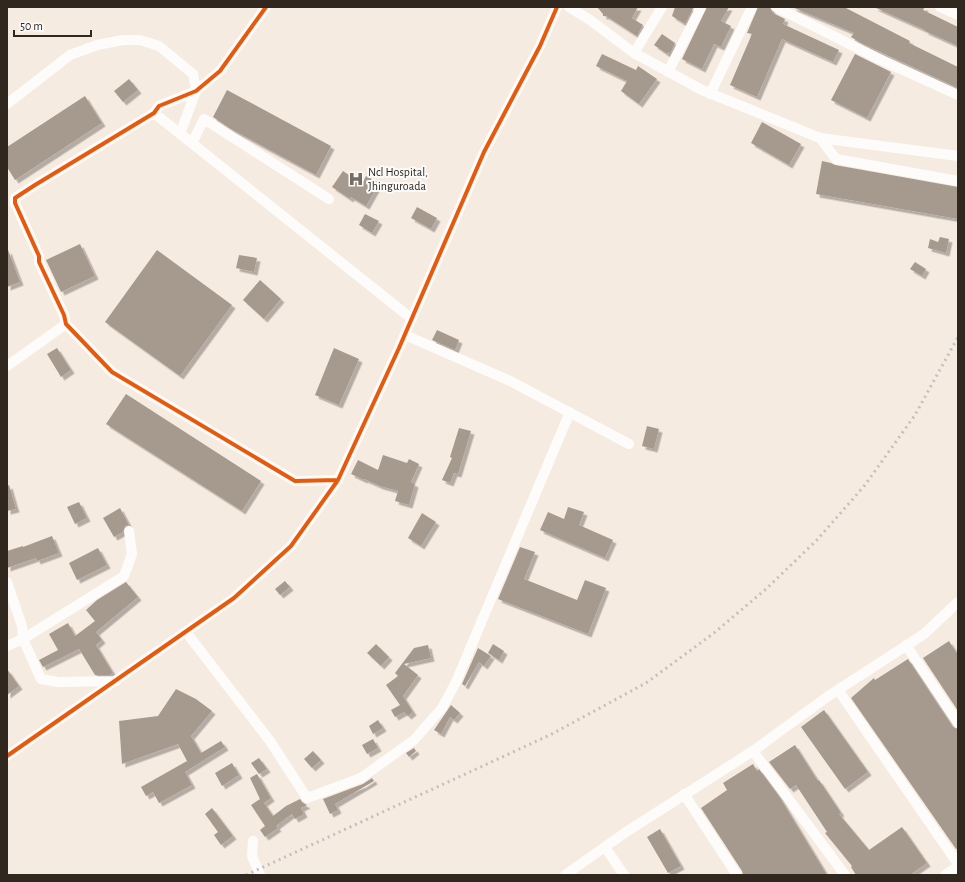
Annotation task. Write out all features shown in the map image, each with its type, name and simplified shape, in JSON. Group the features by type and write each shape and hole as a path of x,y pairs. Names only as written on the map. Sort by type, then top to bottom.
{"street":[{"path":"266,7 220,71 196,91 159,106 154,113 15,198 18,212 39,256 40,262 64,315 66,324 112,372 295,481 338,480"},
{"path":"7,756 234,598 291,546 338,480 405,335 484,152 540,46 557,7"},
{"path":"569,7 590,20 634,53 710,94 820,138 958,156"},
{"path":"634,53 662,7"},
{"path":"668,72 701,7"},
{"path":"710,94 752,7"},
{"path":"776,7 883,61 958,95"},
{"path":"940,7 958,15"},
{"path":"7,104 70,55 97,45 123,40 140,40 159,46 193,74 196,91 180,134"},
{"path":"154,113 412,319"},
{"path":"192,144 204,119 329,198"},
{"path":"820,138 836,159 958,181"},
{"path":"7,366 66,324"},
{"path":"405,335 510,381 629,444"},
{"path":"186,632 270,741 306,798 361,778 414,740 442,708 456,682 570,412"},
{"path":"7,646 23,639 124,576 132,554 129,531"},
{"path":"7,582 22,626 23,639 41,679 58,682 116,681"},
{"path":"565,875 684,794 753,751 838,690 924,634 958,602"},
{"path":"906,645 958,723"},
{"path":"838,690 958,865 944,875"},
{"path":"753,751 845,875"},
{"path":"684,794 737,875"},
{"path":"253,841 252,856 260,875"},
{"path":"605,847 624,875"}],"building":[{"path":"597,7 638,7 632,18 643,25 637,36 606,16 603,16"},
{"path":"675,7 694,7 685,24 672,16"},
{"path":"707,7 729,7 721,21 731,26 721,47 714,44 702,69 682,59"},
{"path":"758,7 770,7 773,13 785,19 783,24 839,50 833,62 782,39 757,97 730,85 752,34 747,33"},
{"path":"792,7 844,7 910,41 909,43 958,67 958,88 861,43 851,37 854,33"},
{"path":"874,7 925,7 923,10 958,27 958,46 925,30"},
{"path":"662,34 675,43 670,54 668,52 667,54 654,45"},
{"path":"602,54 636,70 638,66 657,79 639,104 621,91 627,81 596,66"},
{"path":"855,54 891,72 867,118 831,100"},
{"path":"129,79 138,90 123,102 114,91"},
{"path":"227,90 331,146 316,175 231,129 213,117"},
{"path":"85,96 102,123 15,180 7,167 7,147"},
{"path":"762,122 801,144 789,165 751,143"},
{"path":"822,161 835,165 958,187 958,219 816,194"},
{"path":"343,171 362,184 366,176 379,183 366,206 351,197 350,199 332,187"},
{"path":"417,207 437,218 431,229 411,218"},
{"path":"365,214 379,221 372,233 359,225"},
{"path":"940,237 949,239 946,253 928,248 930,239 938,242"},
{"path":"80,244 95,276 61,292 46,260"},
{"path":"8,250 20,282 7,287 7,251"},
{"path":"157,250 232,305 180,376 105,322"},
{"path":"239,255 257,258 254,272 236,268"},
{"path":"915,262 926,269 922,276 910,269"},
{"path":"260,280 281,299 264,319 243,300"},
{"path":"437,330 459,340 455,350 432,340"},
{"path":"57,348 71,370 61,377 47,354"},
{"path":"334,348 359,359 339,405 315,395"},
{"path":"126,394 261,481 242,511 106,424"},
{"path":"647,426 659,429 654,449 642,446"},
{"path":"459,428 471,431 458,474 454,473 450,483 442,480 452,458 450,457"},
{"path":"383,455 407,463 409,459 419,464 411,482 415,484 409,505 395,501 398,491 380,486 351,474 358,460 378,470"},
{"path":"9,485 16,509 7,511 7,486"},
{"path":"79,502 87,518 75,524 67,507"},
{"path":"568,507 584,512 579,525 613,540 605,558 540,530 548,512 564,519"},
{"path":"120,508 129,525 125,526 123,532 114,537 103,518"},
{"path":"422,513 436,522 421,546 408,538"},
{"path":"52,536 59,553 37,561 36,558 7,568 7,551 23,547"},
{"path":"520,547 535,552 524,579 577,600 585,580 606,588 588,634 498,599"},
{"path":"98,548 107,565 77,580 69,563"},
{"path":"285,581 290,587 280,595 275,589"},
{"path":"126,582 138,597 96,632 102,640 96,645 113,673 110,675 95,675 79,649 43,667 39,660 58,650 49,634 68,623 75,636 95,621 86,610 97,600"},
{"path":"949,641 958,655 958,711 923,658"},
{"path":"376,644 389,657 381,666 367,653"},
{"path":"493,644 504,651 499,660 488,653"},
{"path":"428,645 431,658 404,664 418,675 403,696 413,712 408,716 404,712 395,717 391,710 400,705 386,685 398,676 395,673 414,648"},
{"path":"478,648 491,656 484,666 479,662 465,686 462,684"},
{"path":"908,659 953,727 958,729 958,848 956,849 851,698 874,678 875,680"},
{"path":"7,669 19,686 7,695"},
{"path":"176,689 196,699 212,711 191,736 201,753 221,741 225,747 185,772 192,785 159,803 153,792 146,796 141,787 187,761 178,744 122,764 119,721 158,716"},
{"path":"451,705 460,713 454,720 450,717 441,734 434,730"},
{"path":"824,710 868,772 845,789 801,727"},
{"path":"378,720 383,728 373,734 369,726"},
{"path":"373,739 378,748 367,754 362,745"},
{"path":"795,745 841,813 839,814 869,850 902,827 927,863 910,875 856,875 851,867 852,866 825,833 827,832 796,785 790,789 769,762"},
{"path":"414,748 416,751 409,757 406,753"},
{"path":"313,751 321,760 312,768 304,759"},
{"path":"259,758 267,769 259,774 251,763"},
{"path":"232,763 239,775 222,786 215,773"},
{"path":"753,764 757,771 759,769 779,796 827,875 743,875 742,871 701,808 727,790 723,783"},
{"path":"257,774 271,798 264,803 273,816 286,806 300,799 307,805 301,808 304,814 295,819 292,814 276,826 278,828 265,837 260,830 265,826 251,805 260,799 250,778"},
{"path":"372,778 374,781 335,804 338,810 330,814 323,799 363,784"},
{"path":"212,808 233,836 221,845 214,835 218,832 205,814"},
{"path":"660,829 681,866 668,873 647,837"}],"railway":[{"path":"246,875 550,735 646,683 714,633 766,589 817,540 865,485 915,415 958,337"}],"cycle path":[{"path":"266,7 220,71 196,91 159,106 154,113 15,198 15,203 39,256 39,262 64,315 66,324 112,372 295,481 338,480"},
{"path":"7,756 234,598 291,546 338,480 399,348 484,152 540,46 557,7"}],"place":[{"name":"Ncl Hospital, Jhinguroada","path":"356,179"}]}
